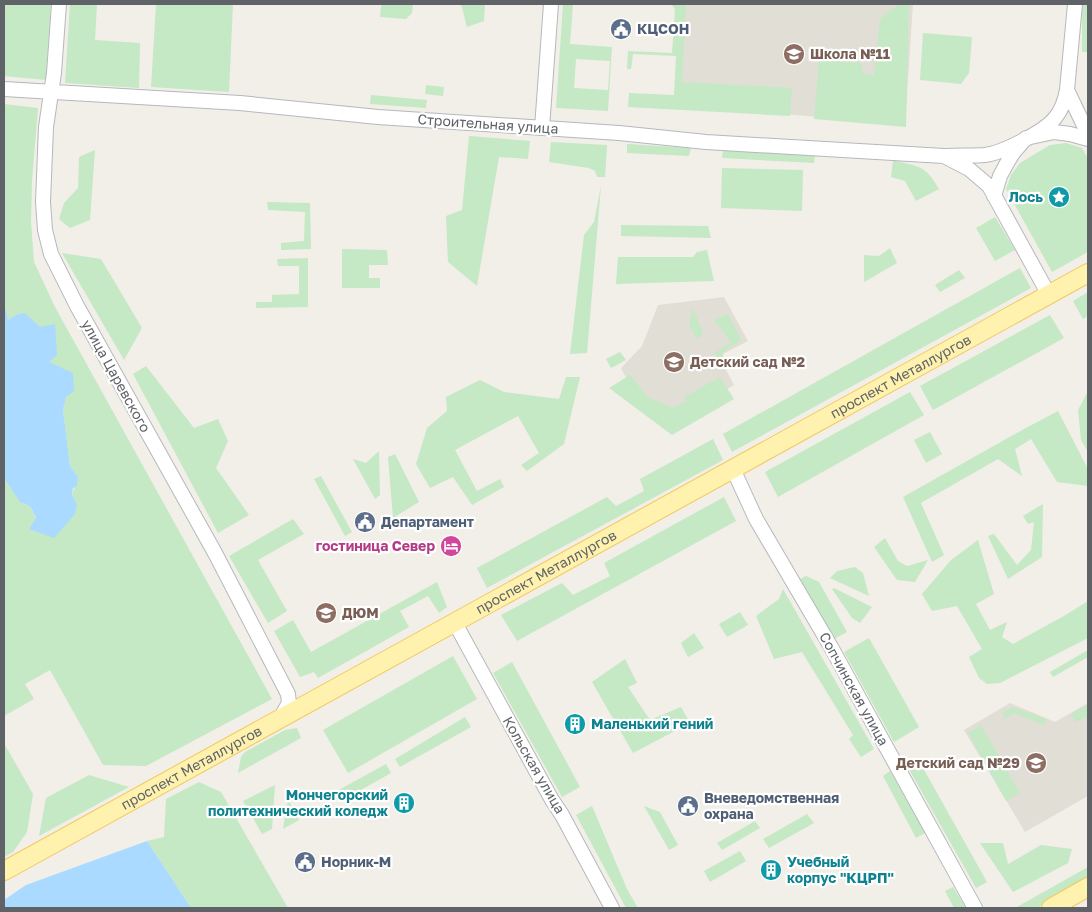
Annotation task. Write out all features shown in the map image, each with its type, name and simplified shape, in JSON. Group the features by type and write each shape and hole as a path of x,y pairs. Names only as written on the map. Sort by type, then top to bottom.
{"main road":[{"name":"проспект Металлургов","path":"4,871 1088,273"},
{"path":"1051,908 1088,887"}],"street":[{"name":"улица Царевского","path":"59,4 52,92 46,127 43,202 45,230 51,254 77,306 215,553 288,694"},
{"path":"542,128 551,4"},
{"path":"944,156 985,154 1002,151 1050,124 1065,100 1075,4"},
{"name":"Строительная улица","path":"4,89 240,103 378,117 619,133 706,142 944,156 969,169 989,186 1049,294"},
{"path":"1067,90 1088,134"},
{"path":"994,196 1006,163 1026,138 1054,132 1088,139"},
{"name":"Сопчинская улица","path":"733,469 756,519 831,647 975,908"},
{"name":"Кольская улица","path":"455,623 562,814 612,908"},
{"path":"288,694 295,700 316,700"},
{"path":"280,719 289,703 288,694"}],"shaded area":[{"name":"Школа №11","path":"682,4 913,4 905,124 676,105"},
{"name":"Детский сад №2","path":"724,297 748,341 719,356 734,385 671,420 636,396 621,368 642,346 658,305"},
{"name":"Детский сад №29","path":"1010,703 1055,722 1088,703 1088,796 1025,832 964,730"}],"green space":[{"path":"4,4 51,4 46,80 4,76"},
{"path":"70,4 97,4 95,40 140,43 139,88 65,83"},
{"path":"156,4 233,4 229,92 151,87"},
{"path":"383,4 413,4 412,13 406,19 380,17"},
{"path":"461,4 485,4 484,21 467,27"},
{"path":"563,4 573,4 570,44 612,47 608,111 556,108","holes":["576,59 610,61 608,90 574,88"]},
{"path":"671,4 686,4 682,82 792,88 790,116 628,107 629,93 674,95 676,56 633,54 631,69 627,69 628,51 672,53 675,9"},
{"path":"899,4 909,4 906,127 814,119 819,60 861,63 863,74 874,75 880,19"},
{"path":"1082,4 1088,4 1088,52 1082,52"},
{"path":"923,33 972,37 969,73 961,84 920,80"},
{"path":"426,85 444,87 443,96 425,94"},
{"path":"371,95 427,100 426,108 370,104"},
{"path":"4,104 38,108 32,181 31,221 34,262 55,307 272,699 146,766 103,765 50,670 25,684 34,699 4,716 4,478 20,502 30,506 36,519 29,529 77,504 72,495 78,477 70,466 63,410 66,397 49,362 40,327 16,315 8,320 6,310 4,310"},
{"path":"469,136 530,141 528,159 499,157 477,286 448,262 446,216 462,210"},
{"path":"551,142 607,145 605,177 597,177 595,171 589,168 549,162"},
{"path":"1066,143 1082,148 1088,159 1088,252 1052,272 1006,189 1011,175 1020,163 1050,145"},
{"path":"627,144 691,148 689,156 627,153"},
{"path":"95,150 90,220 70,228 59,219 64,203 78,188 79,157"},
{"path":"723,150 815,155 814,163 722,158"},
{"path":"893,160 925,171 939,189 916,201 905,181 891,177"},
{"path":"722,168 803,170 802,211 721,208"},
{"path":"601,186 587,353 570,354 584,235 594,222"},
{"path":"267,202 310,203 311,249 281,250 281,243 304,241 305,212 268,210"},
{"path":"995,217 1015,250 995,261 976,228"},
{"path":"621,225 708,226 711,238 621,236"},
{"path":"890,248 897,263 864,282 864,255 879,256"},
{"path":"342,249 387,250 388,265 369,265 369,278 380,278 380,288 342,288"},
{"path":"707,250 714,281 616,284 618,257 693,257 697,252"},
{"path":"62,253 101,259 142,328 124,360"},
{"path":"308,258 308,307 256,308 256,302 272,302 272,295 299,294 299,266 278,266 277,259"},
{"path":"1020,268 1031,288 732,452 723,434"},
{"path":"959,270 965,278 940,292 935,285"},
{"path":"1088,292 1088,316 1083,319 1073,301"},
{"path":"693,308 703,334 697,339 689,325"},
{"path":"728,314 741,340 723,352 723,369 715,353 731,342 714,320"},
{"path":"1050,315 1064,338 933,410 920,386"},
{"path":"620,352 626,360 611,368 606,359"},
{"path":"146,366 194,428 218,419 228,441 216,468 249,515 218,533 133,374"},
{"path":"630,375 648,397 673,408 687,401 684,397 720,377 734,399 672,435 609,388"},
{"path":"566,377 580,377 564,444 527,471 521,465 539,453 518,416 455,450 477,491 500,479 504,487 472,505 453,477 430,488 416,464 427,428 447,411 446,397 480,380 504,392 559,399"},
{"path":"910,392 924,415 778,497 765,472"},
{"path":"1087,393 1088,452 1081,440 1078,410"},
{"path":"1058,411 1088,469 1088,486 1057,482 1031,439 1015,449 1022,476 998,459 921,503 944,555 932,562 903,497"},
{"path":"930,432 942,454 926,463 914,440"},
{"path":"713,439 723,460 487,588 477,568 607,497 616,506 644,491 640,479"},
{"path":"379,451 380,495 375,499 353,459 366,463"},
{"path":"395,454 419,502 393,518 388,457"},
{"path":"321,476 352,532 345,536 314,479"},
{"path":"724,497 736,521 517,641 501,615 562,583 573,595 610,576 604,563"},
{"path":"1043,504 1042,557 1008,579 988,536 994,534 1017,565 1031,550 1034,522 1028,524 1023,516"},
{"path":"293,519 304,534 258,560 287,611 268,623 229,556"},
{"path":"885,538 898,561 907,566 928,560 915,582 897,580 874,547"},
{"path":"978,540 994,594 976,604 990,630 1007,622 1002,637 1013,644 1088,601 1088,638 1000,683 987,684 979,678 969,657 982,649 957,606 932,611 922,594 951,560"},
{"path":"855,567 863,573 869,596 830,578 837,571"},
{"path":"806,576 819,582 847,632 834,639 800,579"},
{"path":"437,582 447,607 439,613 428,596 400,611 409,627 318,678 314,672 300,677 274,631 293,620 311,652"},
{"path":"834,588 872,607 860,623 852,618 832,589"},
{"path":"783,589 874,749 861,757 849,739 853,735 802,652 774,659 756,616 779,599"},
{"path":"740,612 748,625 727,637 719,624"},
{"path":"694,633 704,648 688,657 681,643"},
{"path":"869,638 919,727 894,742 844,652"},
{"path":"1088,650 1088,657 1053,677 1050,672"},
{"path":"453,656 477,699 348,773 323,730"},
{"path":"625,659 637,683 628,687 650,720 681,707 690,723 633,753 592,682"},
{"path":"512,662 580,787 562,797 493,673"},
{"path":"1088,704 1088,716 1076,722 1071,714"},
{"path":"1012,707 1047,719 1044,725 1014,713 1005,719 1002,713"},
{"path":"465,717 471,727 400,767 395,759"},
{"path":"981,725 1020,793 1006,801 968,733"},
{"path":"297,728 301,738 238,773 241,757 245,752 285,730"},
{"path":"4,743 33,794 27,832 13,852 4,857"},
{"path":"918,759 987,882 976,888 906,764"},
{"path":"386,764 391,773 343,800 337,791"},
{"path":"890,771 925,833 916,838 883,776"},
{"path":"89,775 129,787 39,836 46,798"},
{"path":"199,782 221,792 288,908 191,908 147,841 164,837 166,799"},
{"path":"275,785 272,829 262,834 243,801"},
{"path":"288,799 299,820 283,829"},
{"path":"592,806 627,889 638,908 626,908 576,815"},
{"path":"644,806 660,812 678,845 669,850"},
{"path":"807,814 814,823 769,848 763,839"},
{"path":"755,821 760,828 722,850 717,843"},
{"path":"980,843 1003,843 1008,864 1041,845 1072,849 1068,863 1013,892"},
{"path":"740,851 746,861 710,882 704,871"},
{"path":"1088,867 1088,880 1037,908 1015,908"},
{"path":"953,887 966,908 954,908 945,891"}],"water":[{"path":"4,310 6,310 8,320 16,315 25,313 40,327 55,324 57,355 49,362 73,373 74,391 66,397 63,410 70,466 78,477 77,486 73,488 72,495 77,504 75,514 54,538 29,529 36,518 30,506 20,502 4,478"},
{"path":"147,841 191,908 4,908 4,900 26,885"}],"place":[{"name":"КЦСОН","path":"621,29"},
{"name":"Школа №11","path":"794,54"},
{"name":"Лось","path":"1059,197"},
{"name":"Детский сад №2","path":"674,362"},
{"name":"Департамент","path":"365,522"},
{"name":"гостиница Север","path":"451,546"},
{"name":"ДЮМ","path":"326,613"},
{"name":"Маленький гений","path":"575,724"},
{"name":"Детский сад №29","path":"1036,763"},
{"name":"Мончегорский политехнический коледж","path":"404,803"},
{"name":"Вневедомственная охрана","path":"688,806"},
{"name":"Норник-М","path":"305,862"},
{"name":"Учебный корпус \"КЦРП\"","path":"771,870"}]}
